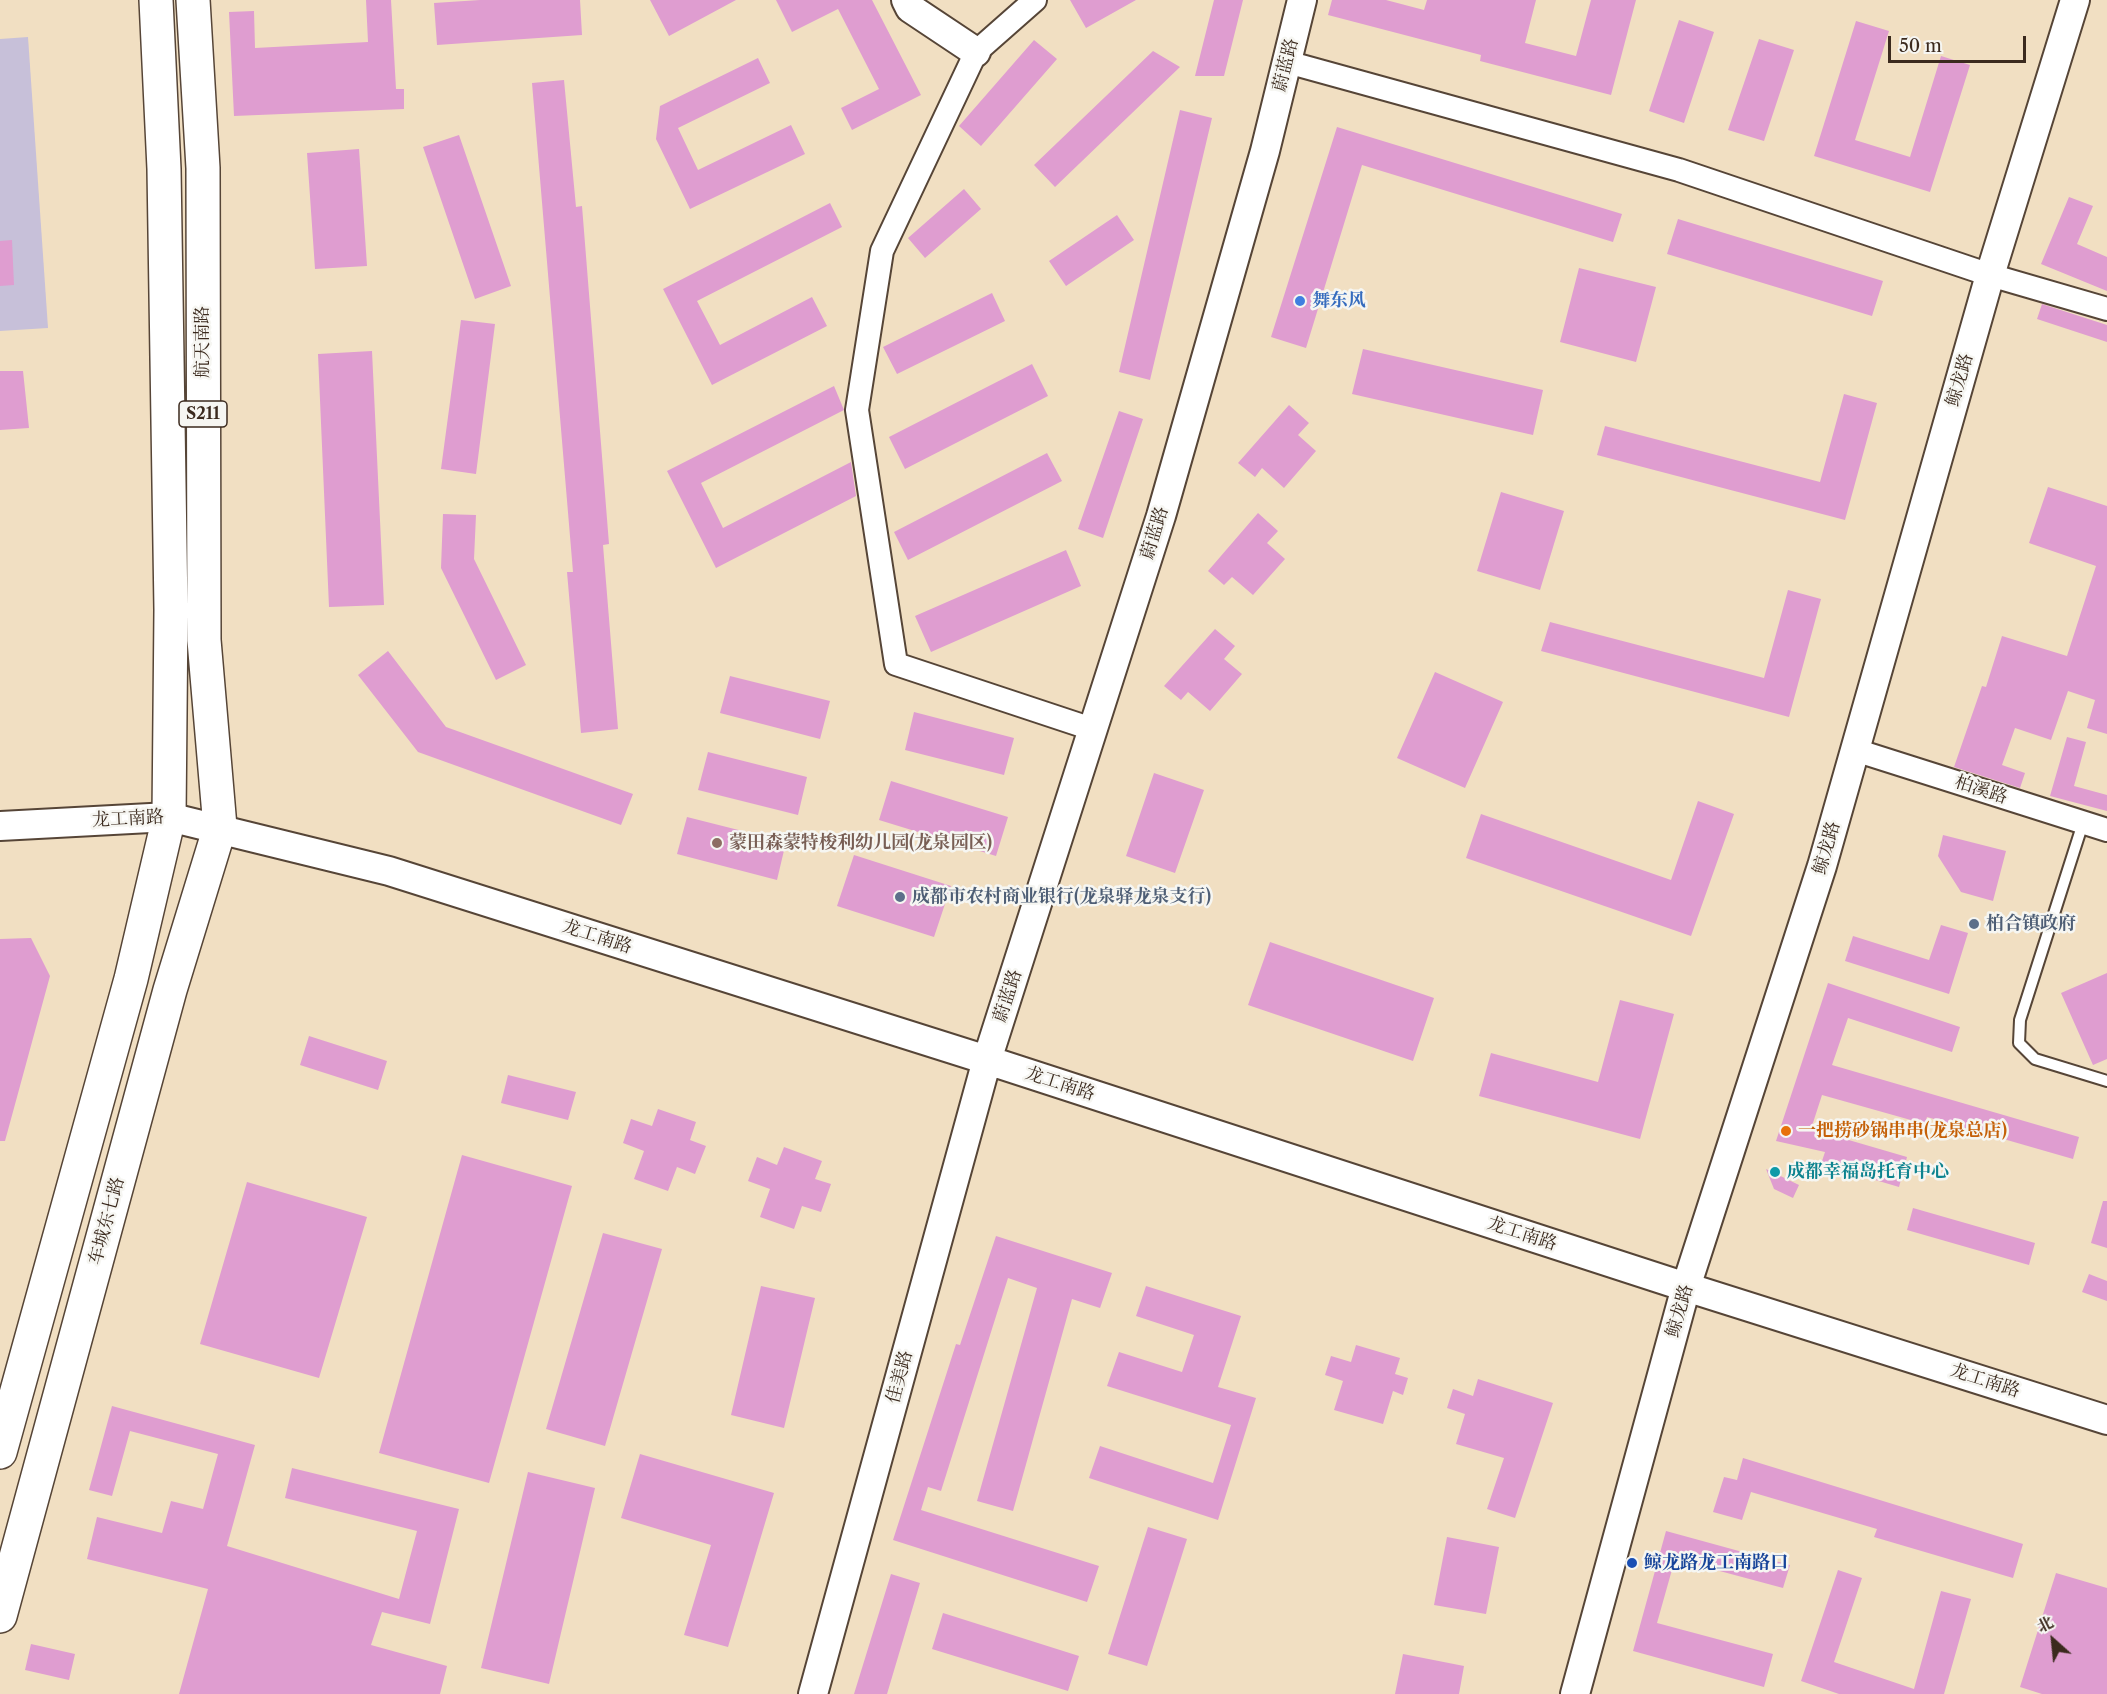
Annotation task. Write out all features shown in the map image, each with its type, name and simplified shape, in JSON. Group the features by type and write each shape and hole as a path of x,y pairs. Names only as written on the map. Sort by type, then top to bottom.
{"main road":[{"name":"航天南路","path":"156,0 165,180 171,610 169,816"},
{"name":"航天南路","path":"193,0 203,168 204,640 220,827"},
{"path":"0,1452 131,979 169,816"},
{"name":"车城东七路","path":"0,1616 170,990 220,827"}],"street":[{"path":"906,0 910,8 976,52"},
{"path":"1035,0 976,52 882,251 857,410 896,664 1092,729"},
{"name":"蔚蓝路","path":"987,1060 1161,516 1265,151 1302,0"},
{"name":"鲸龙路","path":"1575,1694 1686,1287 1822,866 1990,275 2075,0"},
{"path":"1287,62 1679,170 1990,275 2107,309"},
{"name":"柏溪路","path":"1855,750 2107,830"},
{"name":"龙工南路","path":"0,826 169,816 220,827 389,872 987,1060 1686,1287 2107,1420"},
{"name":"佳美路","path":"813,1694 987,1060"}],"lane":[{"path":"2083,823 2020,1020 2019,1043 2035,1059 2107,1081"}],"shaded area":[{"path":"28,37 48,328 0,331 0,39"}],"building":[{"path":"366,0 391,0 396,89 404,89 404,109 234,116 229,12 254,11 255,48 368,42"},
{"path":"480,0 580,0 582,35 437,45 434,3"},
{"path":"650,0 736,0 669,36"},
{"path":"776,0 872,0 921,95 852,130 841,108 879,89 838,9 792,32"},
{"path":"1070,0 1136,0 1086,28"},
{"path":"1214,0 1243,0 1224,76 1195,76"},
{"path":"1332,0 1386,0 1424,10 1427,0 1536,0 1525,43 1576,56 1591,0 1636,0 1611,95 1480,61 1481,55 1328,15"},
{"path":"1679,20 1714,32 1684,123 1649,111"},
{"path":"1856,21 1889,31 1855,140 1910,157 1941,56 1970,65 1930,192 1814,156"},
{"path":"1759,39 1794,50 1764,141 1728,130"},
{"path":"1034,40 1057,59 981,146 959,126"},
{"path":"1153,51 1180,67 1055,187 1034,165"},
{"path":"758,58 770,83 678,128 698,170 791,125 805,154 690,209 656,139 660,106"},
{"path":"564,80 576,207 582,206 609,544 603,545 618,729 581,733 567,572 573,572 532,83"},
{"path":"1180,110 1212,118 1150,380 1119,372"},
{"path":"1337,127 1622,214 1613,242 1362,165 1306,348 1271,337"},
{"path":"459,135 511,286 475,299 423,147"},
{"path":"359,149 367,266 315,269 307,153"},
{"path":"964,189 981,209 925,258 908,238"},
{"path":"2069,197 2093,206 2077,244 2107,257 2107,291 2041,264"},
{"path":"830,203 842,227 697,301 720,345 812,297 827,326 712,385 663,289"},
{"path":"1117,215 1134,240 1066,286 1049,261"},
{"path":"1678,219 1883,281 1872,316 1667,254"},
{"path":"12,240 14,285 0,286 0,241"},
{"path":"1579,268 1656,287 1636,362 1560,342"},
{"path":"992,293 1005,321 897,374 883,347"},
{"path":"2042,304 2107,325 2107,342 2037,319"},
{"path":"461,320 495,324 476,474 441,469"},
{"path":"1363,349 1543,390 1533,435 1352,394"},
{"path":"372,351 384,605 329,607 318,354"},
{"path":"1032,364 1048,396 905,469 889,437"},
{"path":"0,371 23,371 29,428 0,430"},
{"path":"834,386 844,410 701,483 723,528 851,462 856,496 716,568 667,471"},
{"path":"1844,394 1877,403 1845,520 1597,455 1605,426 1820,482"},
{"path":"1289,405 1309,423 1298,435 1316,451 1284,488 1262,468 1255,477 1238,463"},
{"path":"1119,411 1143,419 1103,538 1078,529"},
{"path":"1047,453 1062,481 908,560 894,532"},
{"path":"2048,487 2107,506 2107,734 2087,728 2095,700 2068,691 2051,740 2015,728 2002,765 2025,773 2020,788 1954,767 1982,686 1986,687 2002,636 2067,656 2096,566 2029,543"},
{"path":"1501,492 1564,511 1540,590 1477,571"},
{"path":"1258,513 1278,531 1267,543 1285,559 1253,595 1232,577 1224,585 1208,571"},
{"path":"443,514 476,515 474,559 526,665 496,680 441,568"},
{"path":"1066,550 1081,586 931,652 915,616"},
{"path":"1788,590 1821,599 1789,717 1541,651 1550,622 1764,678"},
{"path":"1215,629 1235,646 1224,659 1242,674 1210,711 1188,692 1181,700 1164,686"},
{"path":"388,651 446,727 633,794 621,825 418,752 358,675"},
{"path":"1435,672 1503,702 1465,788 1397,758"},
{"path":"730,676 830,701 820,739 720,713"},
{"path":"914,712 1014,738 1004,775 905,750"},
{"path":"2067,737 2086,742 2074,786 2107,795 2107,811 2050,796"},
{"path":"708,752 807,777 798,815 698,790"},
{"path":"1154,773 1204,790 1175,873 1126,856"},
{"path":"891,781 1008,817 996,856 879,820"},
{"path":"1698,801 1734,814 1691,936 1466,858 1481,814 1671,880"},
{"path":"687,817 786,842 777,880 677,854"},
{"path":"1943,835 2006,851 1993,901 1961,892 1938,856"},
{"path":"854,855 951,886 934,937 837,906"},
{"path":"1941,925 1968,933 1949,994 1845,961 1853,936 1929,960"},
{"path":"31,938 50,976 5,1141 0,1141 0,939"},
{"path":"1270,942 1434,998 1413,1061 1248,1005"},
{"path":"2107,973 2107,1059 2093,1065 2061,993"},
{"path":"1828,983 1960,1027 1952,1052 1848,1018 1832,1065 2079,1137 2073,1159 1927,1117 1925,1124 1822,1095 1811,1129 1907,1157 1899,1187 1821,1164 1825,1152 1776,1141"},
{"path":"1620,1000 1674,1014 1640,1139 1479,1096 1491,1053 1598,1082"},
{"path":"309,1036 387,1061 378,1090 300,1065"},
{"path":"508,1075 576,1092 568,1120 501,1103"},
{"path":"658,1109 696,1122 690,1140 706,1146 695,1174 677,1167 668,1191 634,1179 644,1151 623,1143 631,1119 652,1126"},
{"path":"784,1147 822,1161 815,1179 831,1184 821,1212 802,1206 794,1229 760,1217 770,1189 748,1181 757,1157 777,1165"},
{"path":"462,1155 572,1186 489,1483 379,1453"},
{"path":"1766,1169 1799,1185 1793,1198 1774,1189"},
{"path":"247,1182 367,1217 319,1378 200,1344"},
{"path":"2103,1201 2107,1201 2107,1248 2091,1243"},
{"path":"1913,1208 2035,1243 2029,1265 1907,1230"},
{"path":"603,1233 662,1249 605,1446 546,1429"},
{"path":"996,1236 1112,1273 1100,1308 1072,1299 1013,1511 977,1501 1037,1288 1008,1278 941,1491 928,1487 921,1510 1099,1566 1087,1602 893,1540 956,1344 960,1345"},
{"path":"2089,1274 2107,1281 2107,1301 2082,1292"},
{"path":"761,1286 815,1298 784,1428 731,1415"},
{"path":"1146,1286 1241,1316 1218,1387 1256,1398 1218,1520 1089,1478 1100,1446 1213,1483 1231,1425 1107,1386 1119,1352 1182,1372 1194,1335 1136,1316"},
{"path":"1356,1345 1400,1358 1395,1374 1408,1378 1403,1395 1393,1391 1383,1424 1334,1410 1343,1381 1325,1375 1331,1356 1351,1362"},
{"path":"1478,1379 1553,1403 1515,1518 1487,1509 1504,1458 1456,1444 1465,1414 1447,1408 1453,1389 1473,1396"},
{"path":"112,1406 255,1445 227,1546 399,1599 417,1531 285,1498 292,1468 459,1509 430,1624 382,1612 371,1645 447,1666 440,1694 179,1694 208,1589 87,1559 97,1517 162,1533 171,1501 203,1509 218,1454 130,1431 112,1496 89,1490"},
{"path":"640,1454 774,1493 728,1647 684,1635 711,1545 621,1518"},
{"path":"1743,1458 2023,1544 2013,1578 1874,1537 1877,1529 1751,1492 1742,1520 1713,1512 1724,1477 1737,1480"},
{"path":"528,1472 595,1488 549,1684 481,1668"},
{"path":"1148,1527 1187,1539 1147,1666 1108,1654"},
{"path":"1666,1531 1790,1565 1783,1588 1675,1559 1657,1623 1773,1654 1764,1687 1633,1651"},
{"path":"1447,1537 1499,1547 1486,1614 1434,1605"},
{"path":"1838,1570 1862,1578 1834,1662 1914,1689 1941,1591 1971,1599 1944,1694 1839,1694 1801,1681"},
{"path":"2056,1573 2107,1588 2107,1694 2042,1694 2020,1687"},
{"path":"891,1574 920,1583 887,1694 854,1694"},
{"path":"943,1613 1079,1656 1068,1691 932,1649"},
{"path":"31,1644 75,1654 69,1680 25,1670"},
{"path":"1403,1654 1464,1666 1459,1694 1395,1694"}],"place":[{"name":"舞东风","path":"1300,301"},
{"name":"蒙田森蒙特梭利幼儿园(龙泉园区)","path":"717,843"},
{"name":"成都市农村商业银行(龙泉驿龙泉支行)","path":"900,897"},
{"name":"柏合镇政府","path":"1974,924"},
{"name":"一把捞砂锅串串(龙泉总店)","path":"1786,1131"},
{"name":"成都幸福岛托育中心","path":"1775,1172"},
{"name":"鲸龙路龙工南路口","path":"1632,1563"}]}
